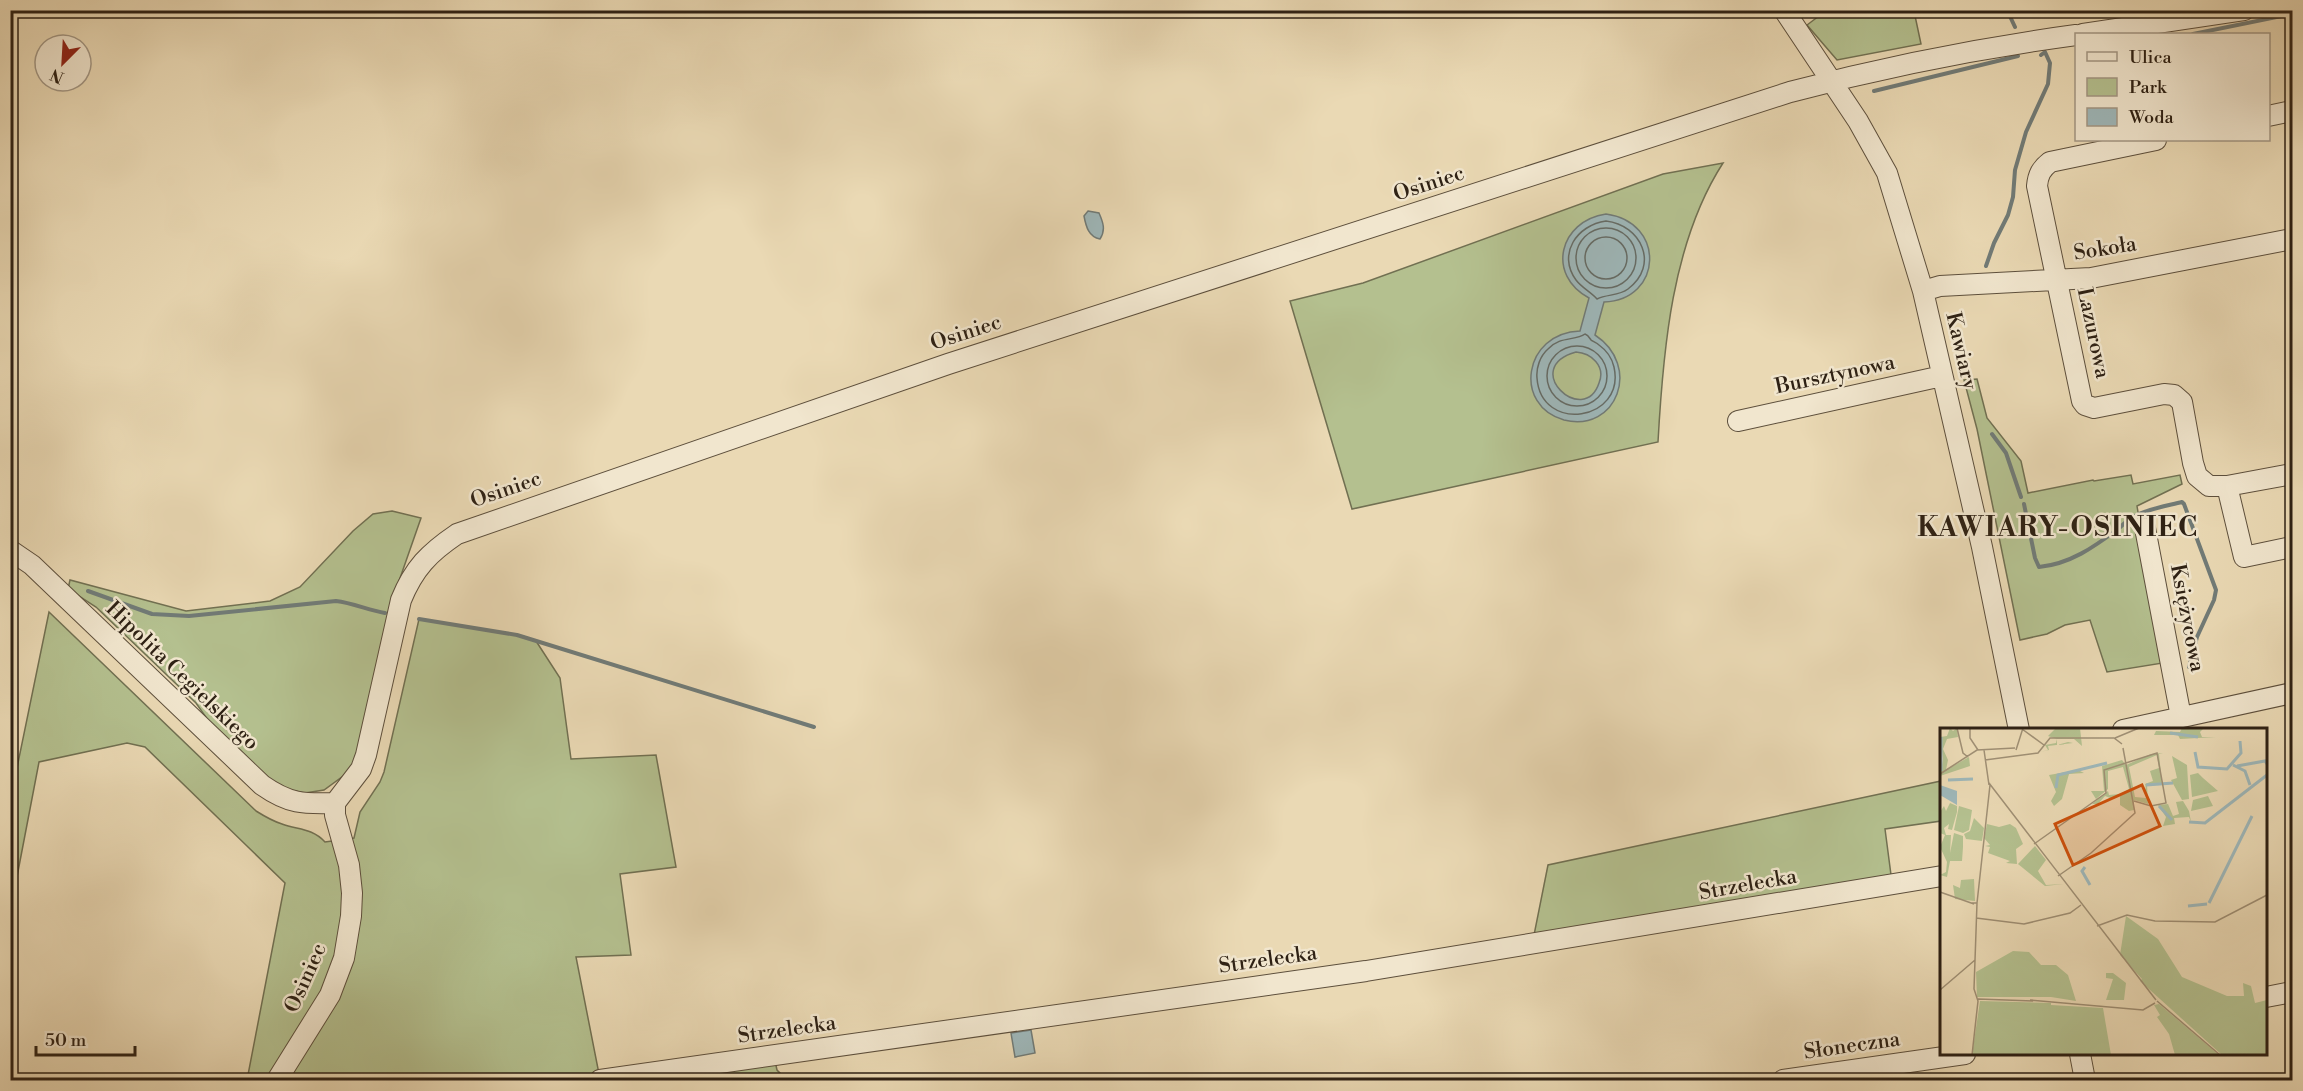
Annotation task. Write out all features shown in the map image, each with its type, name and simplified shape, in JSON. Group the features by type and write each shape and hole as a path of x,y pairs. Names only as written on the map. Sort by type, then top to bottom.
{"street":[{"name":"Kawiary","path":"1784,10 1858,120 1887,173 1923,291 1982,547 2019,728"},
{"path":"2090,33 2244,10"},
{"name":"Osiniec","path":"276,1080 330,995 341,967 348,939 352,893 349,865 335,815 335,803 361,769 366,755 395,622 408,583 422,562 457,534 948,364 1767,99 1832,81 2001,47 2075,35"},
{"path":"2270,116 2292,111"},
{"path":"2057,280 2037,186 2041,170 2050,162 2151,141"},
{"name":"Sokoła","path":"1923,291 1940,286 2091,278 2292,239"},
{"name":"Lazurowa","path":"2057,280 2085,405 2094,408 2164,394 2174,395 2182,402 2197,477 2209,486 2227,486 2292,474"},
{"name":"Bursztynowa","path":"1738,421 1942,376"},
{"path":"2227,486 2244,557 2292,548"},
{"name":"Księżycowa","path":"2145,528 2181,717"},
{"name":"Hipolita Cegielskiego","path":"10,550 32,565 262,785 285,800 299,804 335,803"},
{"path":"2128,728 2292,693"},
{"name":"Strzelecka","path":"600,1080 1366,972 1940,876"},
{"path":"2267,997 2292,992"},
{"name":"Słoneczna","path":"1783,1080 1952,1055"},
{"path":"2080,1055 2085,1080"}],"green space":[{"path":"1827,10 1914,11 1921,44 1837,60 1807,25"},
{"path":"1723,163 1692,227 1681,262 1667,334 1658,442 1352,509 1290,301 1363,283 1663,174"},
{"path":"1977,379 1987,418 2021,461 2028,493 2131,475 2133,484 2180,475 2182,484 2137,506 2163,663 2107,672 2090,620 2065,625 2047,634 2020,640 1977,429 1964,380"},
{"path":"392,511 421,518 391,604 364,732 350,771 324,790 305,793 285,789 268,781 217,733 196,703 96,607 68,589 70,580 186,611 270,601 300,587 353,531 373,514"},
{"path":"49,612 256,811 278,823 310,832 325,842 354,838 360,812 380,782 419,619 517,635 536,641 560,678 571,759 656,755 676,867 620,874 631,955 576,957 600,1079 775,1061 777,1070 787,1080 247,1080 285,883 145,747 127,743 39,762 11,908 11,797"},
{"path":"1940,781 1940,821 1885,829 1891,875 1533,940 1548,865"}],"water":[{"path":"1088,211 1099,213 1103,223 1100,239 1093,236 1087,228 1084,216"},
{"path":"1606,214 1626,220 1639,231 1647,245 1650,260 1646,275 1638,289 1623,298 1604,302 1595,335 1609,348 1617,363 1620,379 1617,394 1609,407 1598,417 1582,421 1564,420 1548,412 1537,400 1532,386 1532,371 1536,356 1546,344 1561,335 1580,331 1589,298 1575,288 1567,276 1563,263 1564,250 1577,227 1590,219","holes":["1576,352 1596,361 1601,377 1591,395 1581,399 1570,397 1560,390 1554,381 1553,370 1560,360"]},
{"path":"1031,1030 1035,1053 1015,1057 1011,1033"}],"waterway":[{"path":"2007,10 2015,27"},
{"path":"2198,33 2292,14"},
{"path":"1986,266 2008,215 2013,197 2015,170 2026,132 2048,84 2050,63 2045,52 2041,55"},
{"path":"1874,91 2018,56"},
{"path":"1992,434 2006,453 2021,497"},
{"path":"2024,504 2035,558 2039,567 2081,554 2138,514 2182,502 2216,590 2214,600 2197,637 2189,667"},
{"path":"88,591 152,614 189,616 336,601 385,613"},
{"path":"419,619 517,635 814,727"}],"district":[{"name":"KAWIARY-OSINIEC","path":"2058,528"}]}
